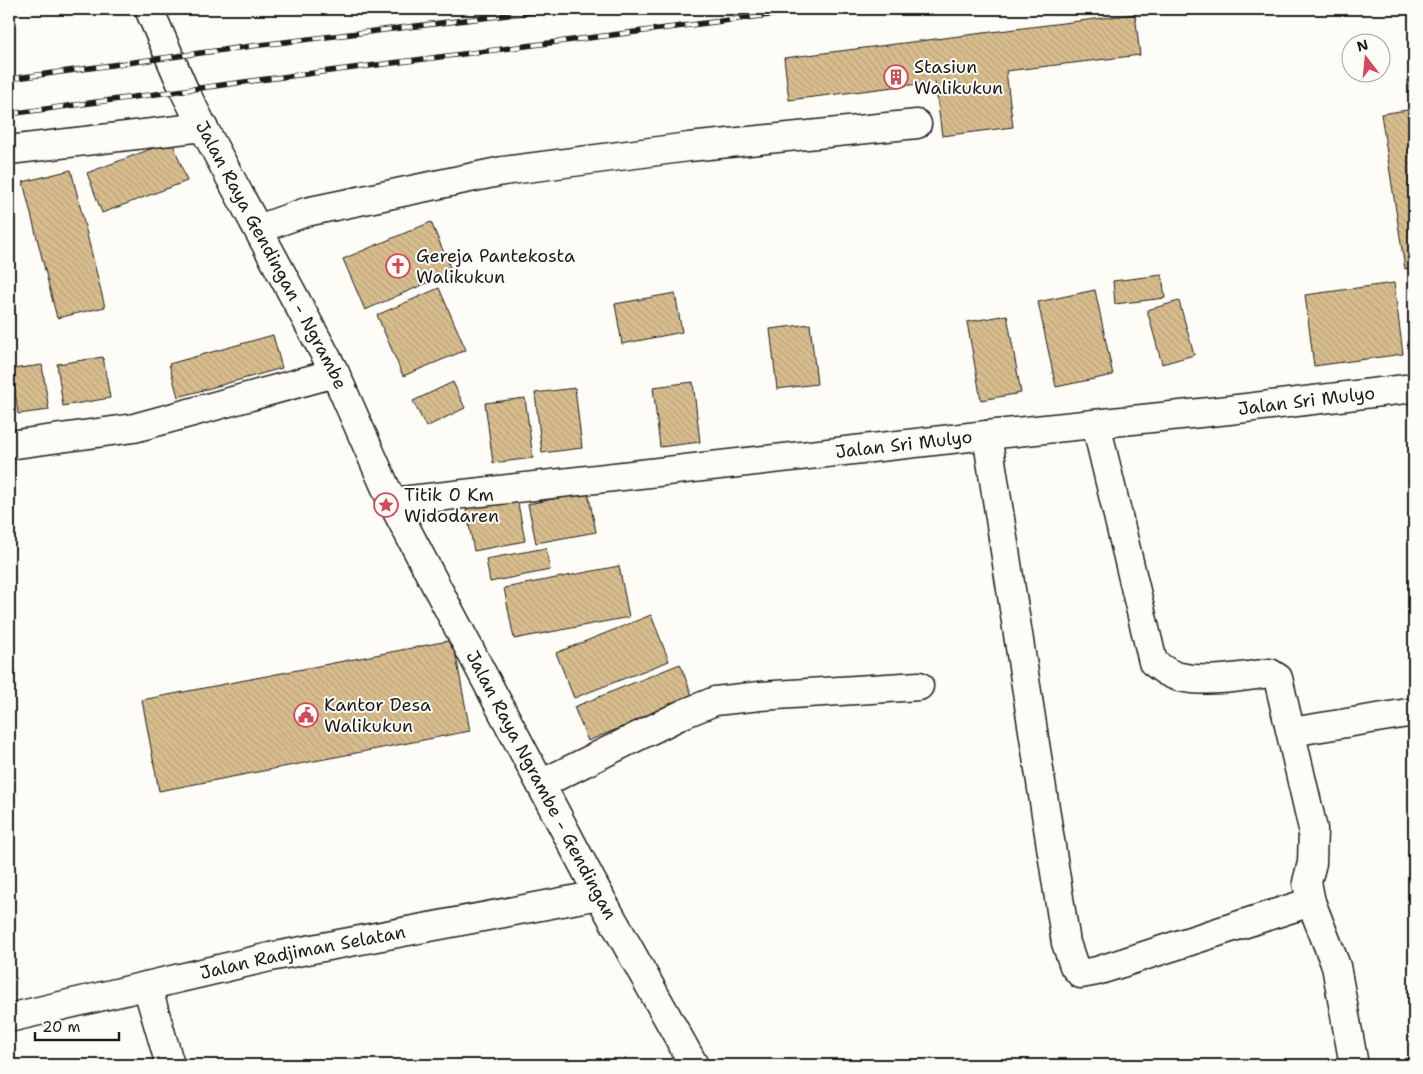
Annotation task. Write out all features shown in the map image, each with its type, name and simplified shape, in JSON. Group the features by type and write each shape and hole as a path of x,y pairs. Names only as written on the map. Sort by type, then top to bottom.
{"street":[{"name":"Jalan Raya Gendingan - Ngrambe","path":"149,9 184,90 335,373 392,502"},
{"path":"258,229 306,212 503,171 689,147 917,124"},
{"path":"9,150 203,127"},
{"path":"9,445 134,428 335,373"},
{"name":"Jalan Sri Mulyo","path":"392,502 1414,388"},
{"path":"1096,424 1153,662 1163,671 1179,677 1207,680 1270,673 1278,678 1314,830 1312,863 1307,882 1311,902 1336,966 1354,1065"},
{"path":"987,435 1066,943 1074,966 1081,974 1097,970 1311,902"},
{"name":"Jalan Raya Ngrambe - Gendingan","path":"392,502 599,895 694,1065"},
{"path":"541,784 683,714 715,701 760,696 919,686"},
{"path":"1291,732 1414,712"},
{"name":"Jalan Radjiman Selatan","path":"9,1018 270,957 599,895"},
{"path":"147,986 170,1065"}],"building":[{"name":"Stasiun Walikukun","path":"1135,14 1140,55 1006,71 1013,127 942,136 935,82 789,100 784,58"},
{"path":"1414,109 1414,267 1405,269 1381,114"},
{"path":"172,141 187,181 102,213 87,173"},
{"path":"71,170 105,307 57,318 23,182"},
{"name":"Gereja Pantekosta Walikukun","path":"431,222 452,272 365,310 343,259"},
{"path":"9,247 12,282 9,283"},
{"path":"1162,275 1165,298 1115,304 1113,281"},
{"path":"1394,283 1403,354 1314,366 1305,295"},
{"path":"439,288 466,350 403,376 377,315"},
{"path":"1095,290 1113,375 1056,387 1038,302"},
{"path":"675,293 682,332 622,344 615,304"},
{"path":"1179,301 1194,355 1162,364 1147,310"},
{"path":"1007,315 1021,393 981,400 967,322"},
{"path":"810,324 817,384 777,389 770,329"},
{"path":"273,335 282,368 178,397 169,364"},
{"path":"103,357 110,398 63,406 57,364"},
{"path":"42,365 49,410 18,414 12,369"},
{"path":"453,382 465,408 426,427 413,401"},
{"path":"693,382 700,442 660,447 653,387"},
{"path":"575,388 582,448 542,453 535,393"},
{"path":"525,398 533,458 493,463 485,403"},
{"path":"588,492 596,532 536,543 528,504"},
{"path":"517,498 525,541 474,551 466,508"},
{"path":"546,548 550,570 490,582 486,559"},
{"path":"619,566 629,617 514,639 504,588"},
{"path":"651,615 669,661 574,698 556,653"},
{"name":"Kantor Desa Walikukun","path":"453,640 470,731 159,791 142,700"},
{"path":"680,664 693,698 588,741 574,707"}],"railway":[{"path":"9,79 252,46 556,9"},
{"path":"9,114 816,9"}],"place":[{"name":"Stasiun Walikukun","path":"896,77"},
{"name":"Gereja Pantekosta Walikukun","path":"398,266"},
{"name":"Titik 0 Km Widodaren","path":"386,505"},
{"name":"Kantor Desa Walikukun","path":"306,715"}]}
